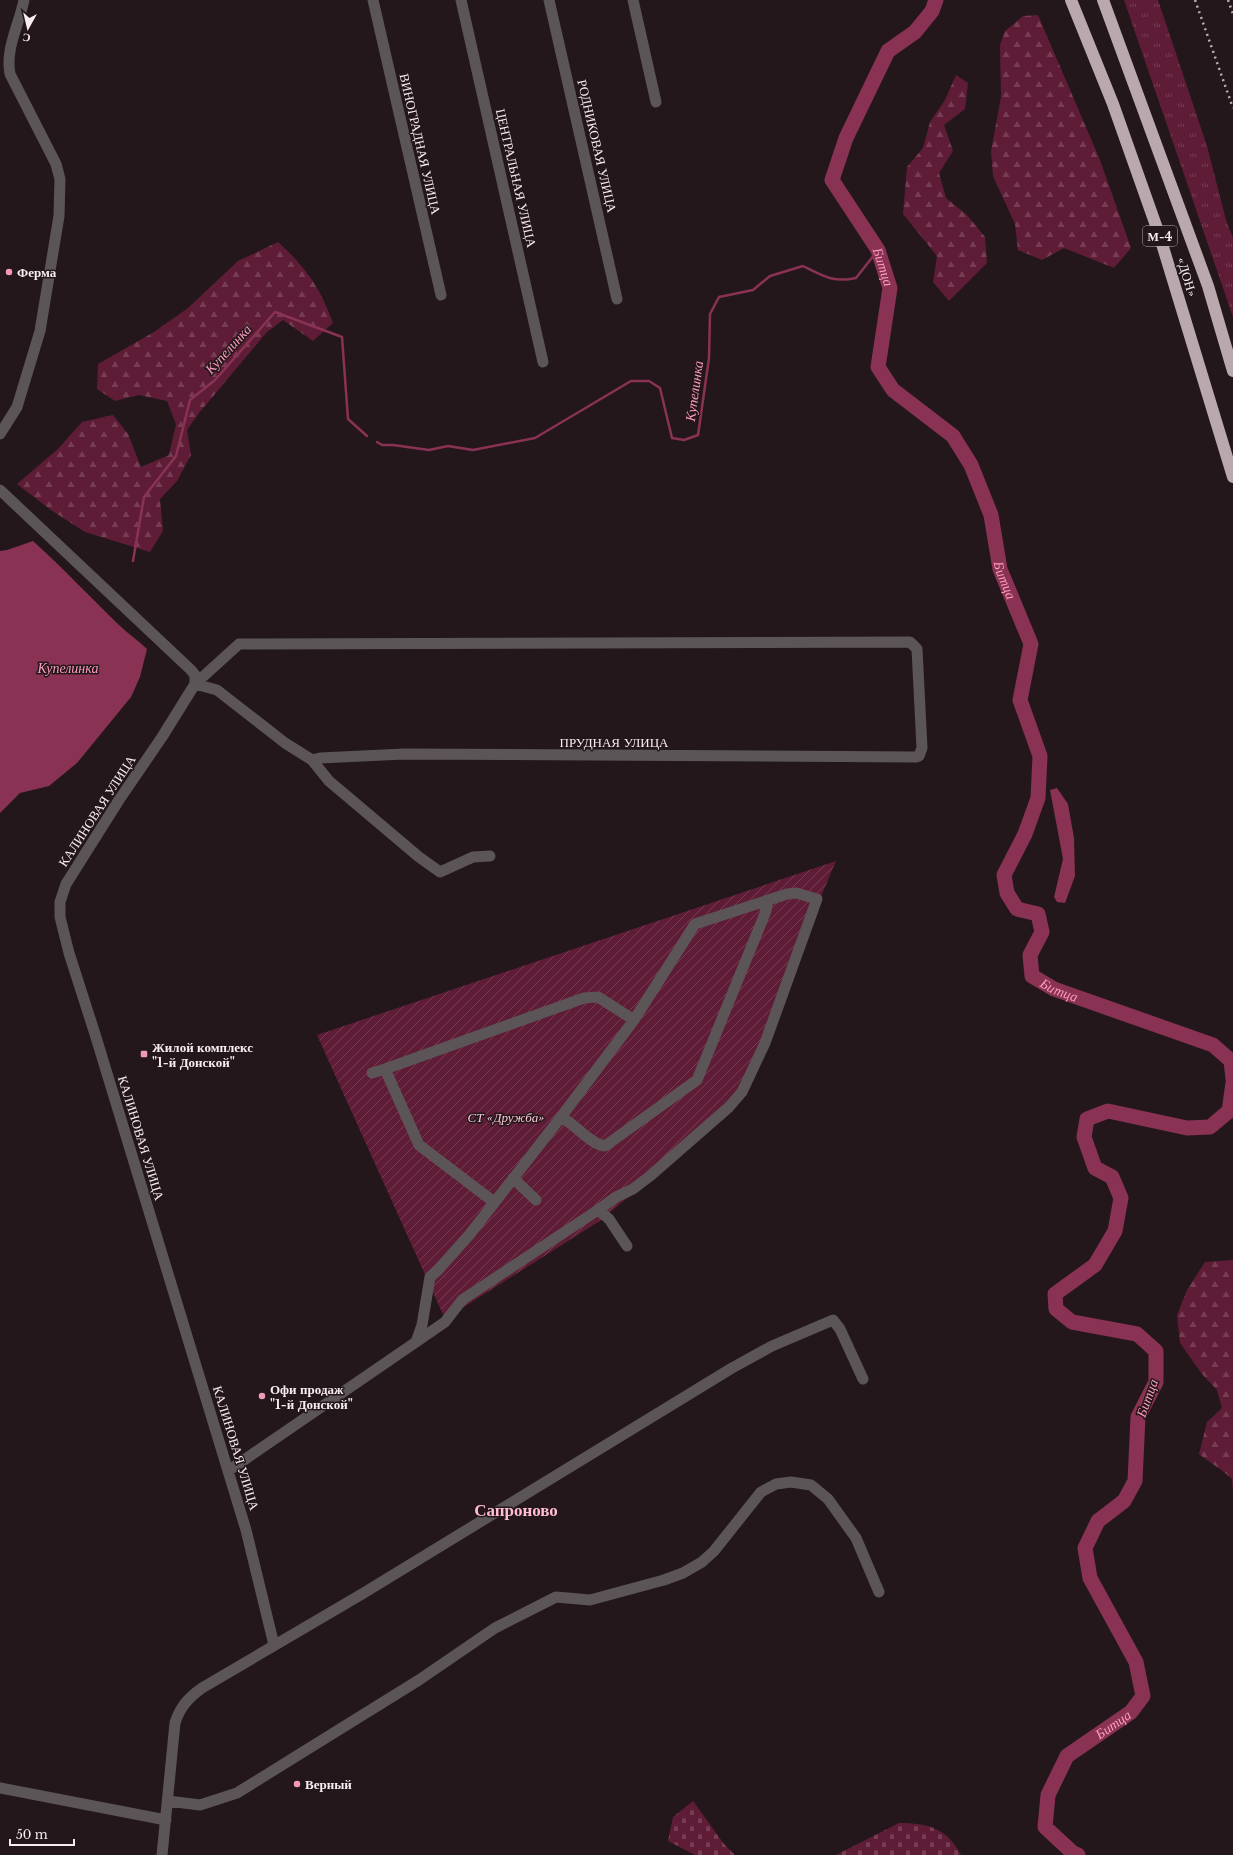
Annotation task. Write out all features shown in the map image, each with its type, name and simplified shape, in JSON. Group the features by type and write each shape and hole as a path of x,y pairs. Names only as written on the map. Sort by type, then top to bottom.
{"highway":[{"name":"«ДОН»","path":"1071,0 1113,104 1159,234 1233,477"},
{"name":"«ДОН»","path":"1103,0 1203,272 1233,371"}],"street":[{"path":"0,434 16,406 40,331 59,216 61,195 60,179 56,164 10,74 8,66 9,53 24,0"},
{"name":"ВИНОГРАДНАЯ УЛИЦА","path":"373,0 441,295"},
{"name":"ЦЕНТРАЛЬНАЯ УЛИЦА","path":"461,0 544,362"},
{"name":"РОДНИКОВАЯ УЛИЦА","path":"549,0 617,299"},
{"path":"633,0 656,102"},
{"path":"0,490 191,670 194,676 195,684 217,690 284,742 312,760 329,781 440,872 473,857 490,856"},
{"name":"КАЛИНОВАЯ УЛИЦА","path":"274,1645 246,1530 69,953 60,917 60,902 66,884 195,684 239,644 910,642 917,649 922,748 919,756 916,757"},
{"name":"ПРУДНАЯ УЛИЦА","path":"312,760 320,758 404,754 916,757"},
{"path":"228,1471 416,1342 445,1322 462,1300 616,1197 633,1189 672,1158 729,1107 742,1092 748,1080 795,963 817,899 796,893 768,900 695,924 634,1020 470,1234 430,1277 422,1325 416,1342"},
{"path":"561,1117 579,1128 599,1146 605,1146 697,1080 763,918 768,900"},
{"path":"372,1073 584,998 598,997 634,1020"},
{"path":"385,1069 419,1145 494,1202"},
{"path":"513,1178 536,1200"},
{"path":"598,1210 609,1219 627,1246"},
{"path":"162,1855 176,1723 182,1706 188,1698 202,1688 362,1594 712,1379 772,1346 834,1320 863,1379"},
{"path":"168,1801 200,1805 237,1793 418,1680 495,1628 556,1597 590,1600 664,1580 683,1572 702,1562 714,1551 761,1492 776,1484 791,1482 811,1485 828,1500 856,1538 878,1592"},
{"path":"0,1788 166,1820"}],"green space":[{"path":"1124,0 1158,0 1207,146 1226,220 1233,238 1233,317"},
{"path":"1038,15 1100,160 1131,248 1114,268 1064,248 1042,260 1018,250 1015,224 993,176 991,151 1001,97 1000,45 1005,31 1023,16"},
{"path":"956,75 968,83 965,109 944,125 953,151 939,173 946,198 967,215 985,237 987,263 949,301 933,282 937,256 903,214 907,167 923,148 930,122 945,100"},
{"path":"278,242 297,261 311,279 323,299 333,323 313,341 283,320 267,332 199,413 187,430 191,455 177,481 160,499 163,531 150,552 85,532 51,510 17,484 58,449 82,422 113,415 128,434 141,467 169,455 176,424 167,401 139,395 115,401 97,389 98,364 154,332 188,308 238,261"},
{"name":"СТ «Дружба»","path":"836,861 740,1090 659,1172 598,1222 445,1319 317,1035"},
{"path":"1233,1260 1233,1492 1232,1479 1199,1454 1207,1422 1222,1408 1217,1390 1202,1374 1180,1343 1177,1315 1187,1290 1205,1262"},
{"path":"693,1801 724,1844 735,1855 695,1855 668,1841 673,1817"},
{"path":"899,1823 919,1824 936,1829 943,1833 956,1846 961,1855 836,1855"}],"water":[{"name":"Купелинка","path":"33,541 122,628 147,649 140,677 131,697 77,763 49,786 20,793 0,813 0,551"},
{"path":"1057,788 1068,804 1074,838 1075,876 1065,903 1057,902 1054,897 1063,859 1050,790"}],"waterway":[{"name":"Битца","path":"936,0 932,11 915,32 888,51 846,138 832,180 878,250 890,288 878,367 893,390 953,436 971,465 991,515 1000,569 1031,644 1020,700 1040,756 1038,798 1025,834 1004,875 1007,893 1017,909 1038,914 1042,932 1030,955 1032,976 1054,989 1213,1045 1231,1061 1233,1079"},
{"name":"Купелинка","path":"377,442 382,445 429,450 448,446 473,450 535,438 631,381 649,381 660,388 672,438 684,440 698,435 709,358 710,314 719,297 753,290 770,276 803,266 829,278 841,280 856,278 878,250"},
{"name":"Купелинка","path":"133,561 144,497 176,456 190,400 215,380 275,312 342,337 348,419 367,436"},
{"name":"Битца","path":"1078,1855 1073,1853 1045,1827 1048,1795 1067,1756 1131,1712 1143,1696 1136,1662 1090,1578 1085,1548 1098,1521 1124,1501 1135,1481 1138,1417 1156,1382 1156,1351 1137,1334 1072,1322 1056,1309 1055,1294 1095,1265 1115,1231 1121,1198 1112,1177 1095,1168 1084,1137 1087,1119 1108,1111 1187,1128 1210,1127 1229,1111 1233,1083"}],"railway":[{"path":"1195,0 1233,108"},
{"path":"1228,0 1233,14"}],"place":[{"name":"Ферма","path":"9,272"},
{"name":"Жилой комплекс \"1-й Донской\"","path":"144,1054"},
{"name":"Офи продаж \"1-й Донской\"","path":"262,1396"},
{"name":"Верный","path":"297,1784"}],"district":[{"name":"Сапроново","path":"516,1510"}]}
